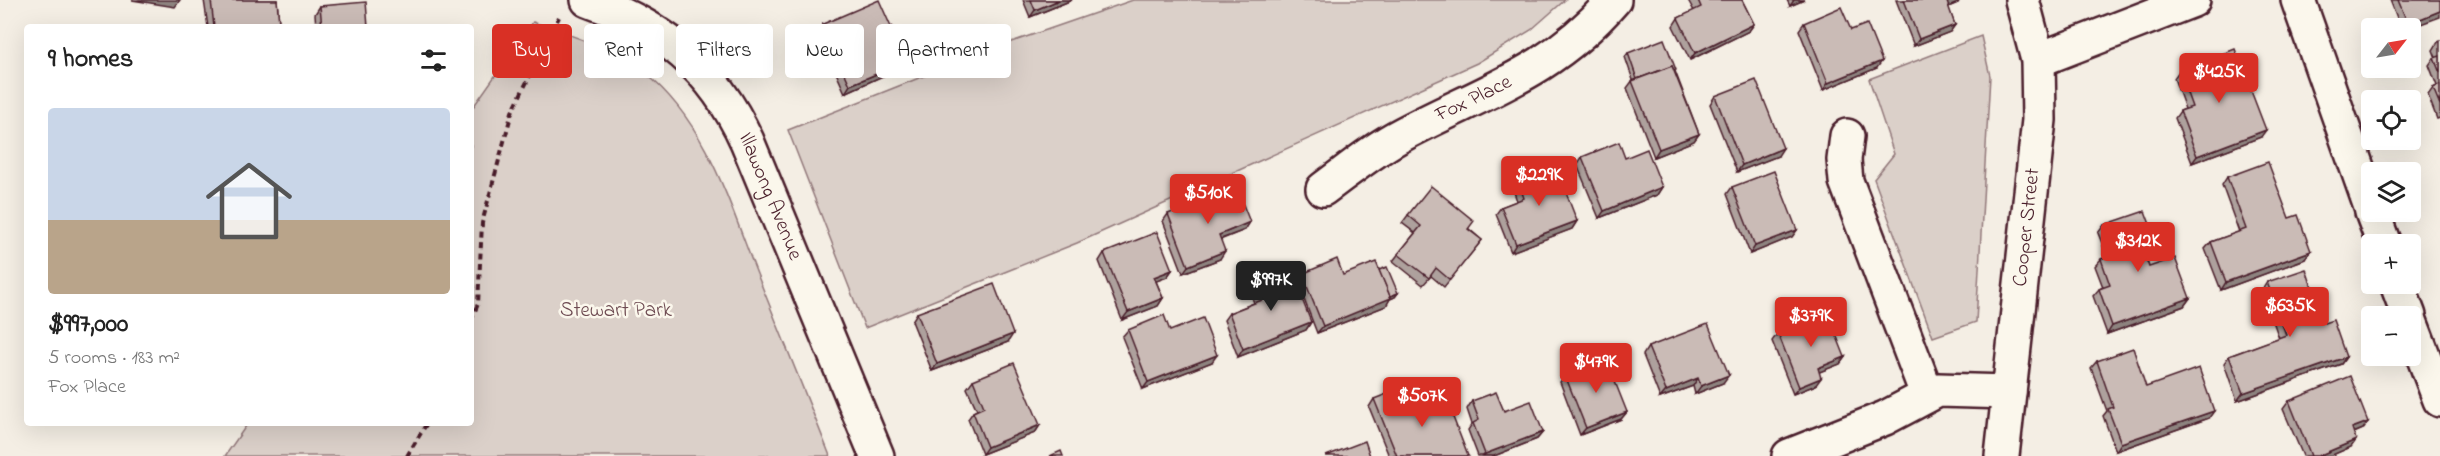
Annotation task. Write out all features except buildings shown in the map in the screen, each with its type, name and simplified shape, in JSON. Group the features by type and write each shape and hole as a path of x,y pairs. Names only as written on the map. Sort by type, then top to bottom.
{"street":[{"name":"Fox Place","path":"1323,189 1393,139 1497,90 1544,63 1567,46 1614,0"},
{"name":"Cooper Street","path":"2002,456 2039,120 2037,60 2022,0"},
{"path":"2037,60 2193,0"},
{"path":"2298,0 2361,180"},
{"name":"Illawong Avenue","path":"574,7 650,27 698,65 726,102 747,141 877,456"},
{"path":"1848,136 1844,160 1846,181 1927,394"},
{"path":"2421,350 2440,400"},
{"path":"1789,456 1885,418 1927,394 1949,388 2008,392"}],"path":[{"path":"474,313 478,304 482,223 512,112 574,7"},
{"path":"407,456 425,426"}],"green space":[{"path":"1133,0 1565,0 1531,30 1477,63 1077,243 865,328 788,130 919,78 1011,78 1011,42"},
{"name":"Stewart Park","path":"572,36 584,40 584,78 650,78 685,116 700,140 726,192 830,456 225,456 246,426 474,426 474,106 494,78 572,78"},
{"path":"1981,36 1990,76 1976,322 1933,337 1874,179 1894,154 1869,79"}]}
